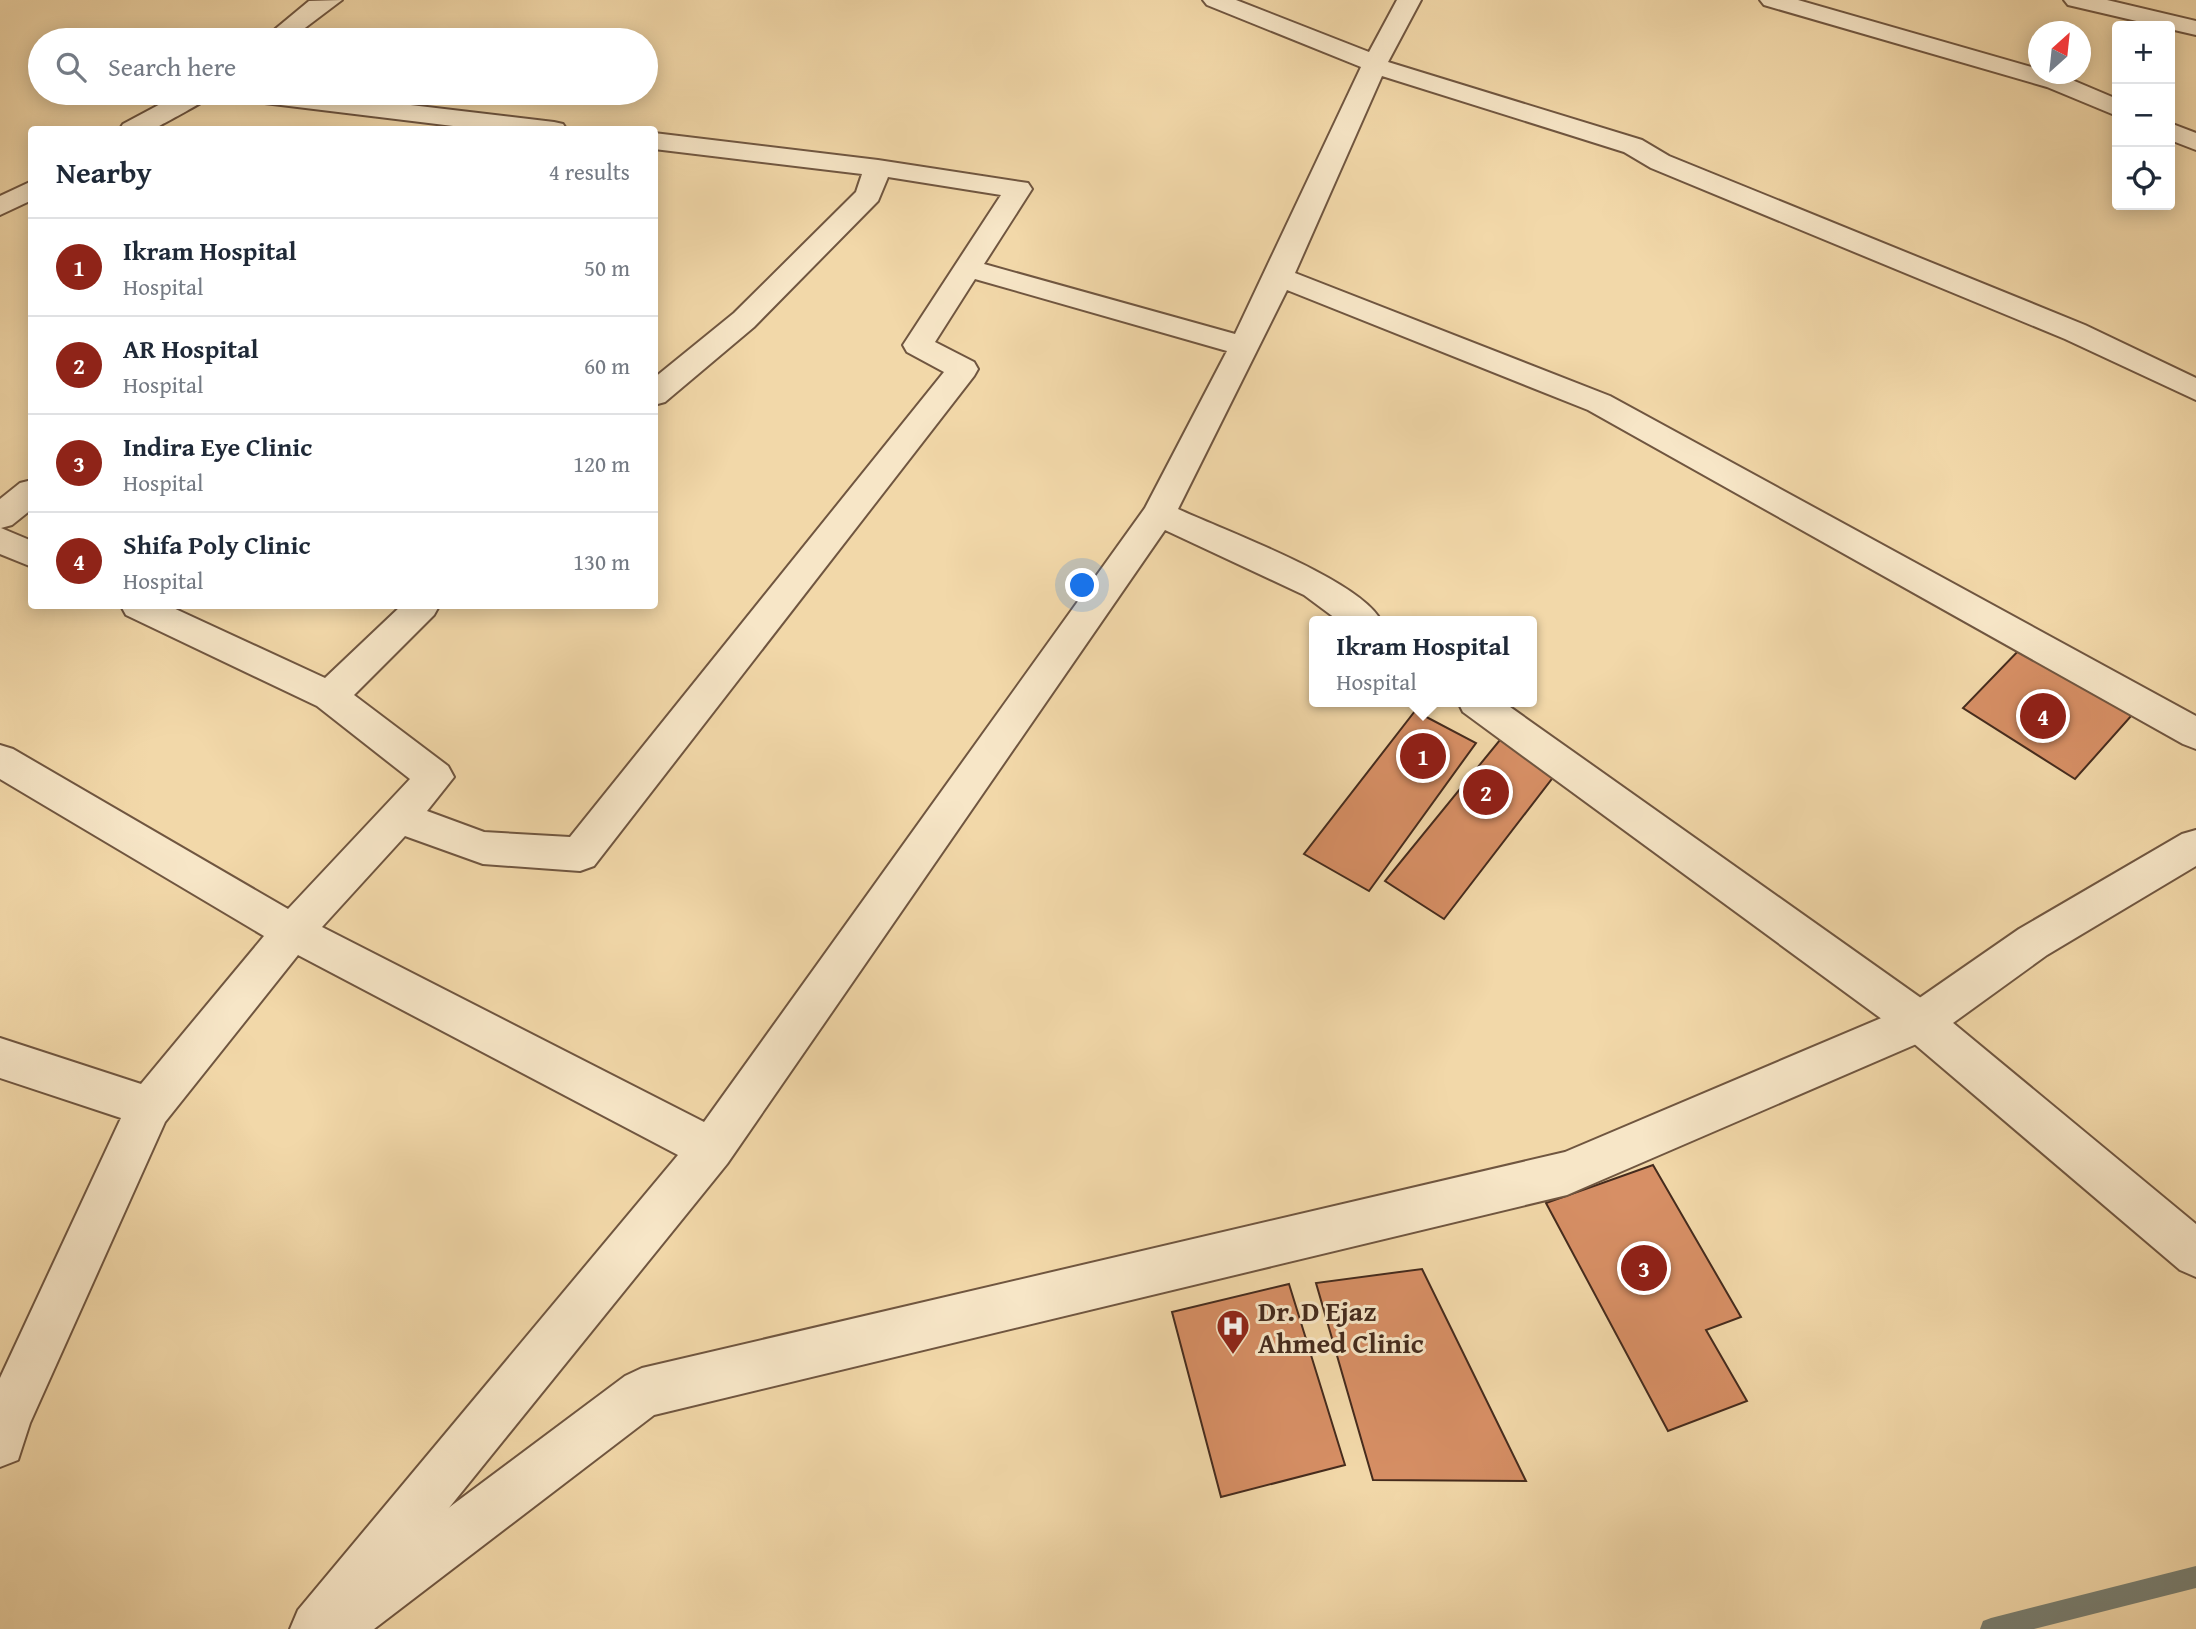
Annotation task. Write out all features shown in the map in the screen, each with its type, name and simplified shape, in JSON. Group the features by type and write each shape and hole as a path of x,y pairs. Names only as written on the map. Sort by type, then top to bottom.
{"street":[{"path":"290,0 323,3"},
{"path":"1215,0 1366,59 1374,66 1633,146 1660,162 2075,332 2196,390"},
{"path":"317,1629 711,1149 1158,514 1279,277 1374,66 1409,0"},
{"path":"1772,0 2056,82 2112,106"},
{"path":"2076,0 2196,28"},
{"path":"290,28 323,3"},
{"path":"139,126 175,105"},
{"path":"333,105 475,125"},
{"path":"2175,133 2196,142"},
{"path":"398,817 483,848 580,855 963,369 918,345 1018,190 878,168 658,141"},
{"path":"658,392 744,320 869,195 878,168"},
{"path":"0,207 28,191"},
{"path":"967,268 1244,346"},
{"path":"1279,277 1599,403 2196,734"},
{"path":"0,517 28,494"},
{"path":"1158,514 1315,586 1357,616"},
{"path":"0,540 28,553"},
{"path":"2,1427 149,1107 292,932 435,777 330,696 144,609"},
{"path":"330,696 419,609"},
{"path":"1483,707 1920,1022 2196,1254"},
{"path":"0,760 292,932 711,1149"},
{"path":"326,1629 363,1605 642,1393 1567,1173 1920,1022 2033,942 2196,846"},
{"path":"0,1058 149,1107"}],"building":[{"path":"2021,648 2132,715 2075,779 1963,708"},
{"path":"1415,711 1476,743 1369,891 1304,854"},
{"path":"1504,735 1561,767 1444,919 1385,881"},
{"path":"1653,1165 1741,1317 1706,1330 1747,1401 1668,1431 1546,1203"},
{"path":"1422,1269 1526,1481 1373,1480 1316,1283"},
{"path":"1289,1284 1345,1465 1221,1497 1172,1312"}],"waterway":[{"path":"1991,1629 2196,1577"}],"place":[{"name":"Shifa Poly Clinic","path":"2043,716"},
{"name":"Ikram Hospital","path":"1423,756"},
{"name":"AR Hospital","path":"1486,792"},
{"name":"Indira Eye Clinic","path":"1644,1268"},
{"name":"Dr. D Ejaz Ahmed Clinic","path":"1233,1356"}]}
